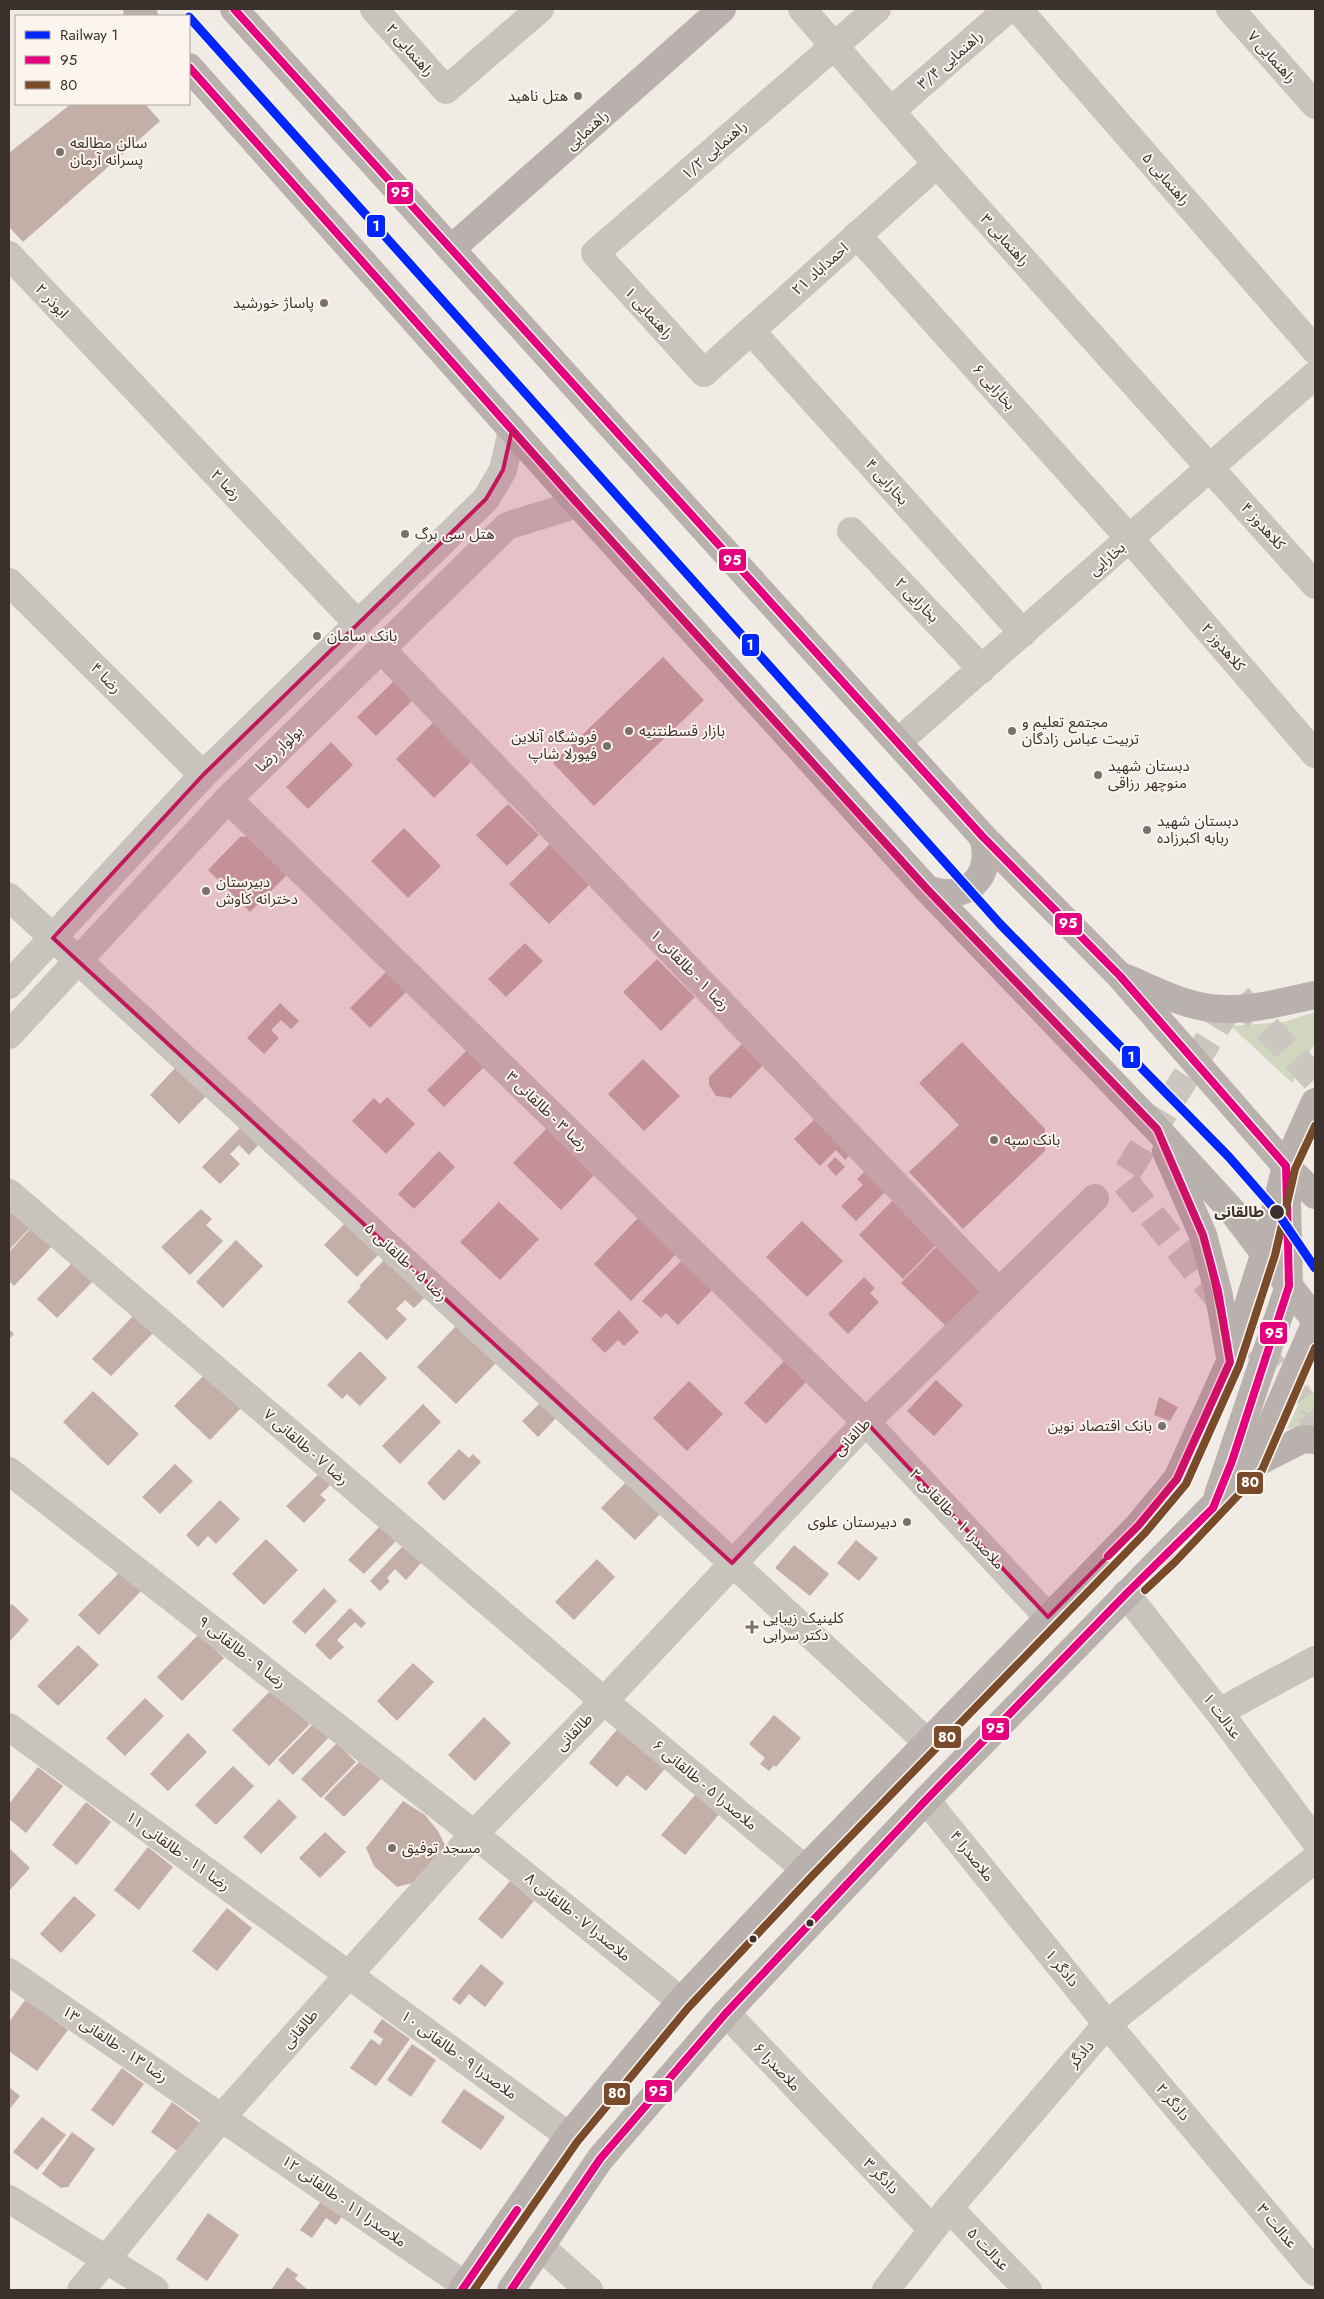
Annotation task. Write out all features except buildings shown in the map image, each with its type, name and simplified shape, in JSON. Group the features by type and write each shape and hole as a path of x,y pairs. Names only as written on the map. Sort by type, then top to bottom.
{"main road":[{"path":"234,9 983,837 1120,976 1286,1166 1315,1195"},
{"name":"راهنمایی","path":"451,249 722,9"},
{"path":"190,68 578,504 926,889 1157,1129 1233,1212 1315,1320"},
{"path":"926,889 939,894 952,894 964,891 974,884 982,874 986,862 987,849 983,837"},
{"path":"1120,976 1191,1004 1224,1009 1268,1005 1315,995"},
{"path":"463,2288 569,2136 681,2001 927,1742 1138,1526 1177,1479 1230,1362 1265,1252 1286,1166 1315,1102"},
{"path":"1157,1129 1204,1235 1218,1291 1230,1362"},
{"path":"1214,1508 1232,1461 1289,1286 1286,1166"},
{"path":"511,2290 600,2159 726,2013 926,1800 1126,1594 1214,1508 1254,1464 1315,1324"},
{"path":"1254,1464 1303,1440 1315,1440"},
{"path":"1177,1479 1188,1478 1199,1481 1207,1488 1214,1508"}],"street":[{"name":"راهنمایی ۲","path":"374,9 446,90 540,9"},
{"name":"راهنمایی ۳","path":"802,9 937,164 1212,468"},
{"name":"راهنمایی ۱/۲","path":"595,253 877,9"},
{"name":"راهنمایی ۳/۴","path":"891,111 1008,9"},
{"name":"راهنمایی ۵","path":"1018,9 1315,350"},
{"name":"راهنمایی ۷","path":"1230,9 1315,105"},
{"name":"احمداباد ۲۱","path":"704,374 937,164"},
{"name":"بخارایی ۶","path":"857,235 1130,539"},
{"name":"راهنمایی ۱","path":"595,253 704,374"},
{"name":"ابوذر ۲","path":"9,254 95,347"},
{"name":"بخارایی ۴","path":"751,331 1023,633"},
{"name":"رضا ۲","path":"95,347 357,623"},
{"name":"بخارایی","path":"898,742 1212,468 1315,375"},
{"path":"9,984 202,775 486,499 503,470 512,430"},
{"name":"کلاهدوز ۴","path":"1212,468 1315,585"},
{"path":"486,499 495,498 503,501 509,508 510,518 507,526"},
{"name":"بولوار رضا","path":"9,1036 228,800 507,526 578,504"},
{"name":"بخارایی ۲","path":"851,531 982,669"},
{"name":"کلاهدوز ۲","path":"1130,539 1315,754"},
{"name":"رضا ۴","path":"9,582 202,775"},
{"name":"رضا ۱ - طالقانی ۱","path":"381,649 998,1291"},
{"name":"رضا ۳ - طالقانی ۳","path":"228,800 866,1422"},
{"name":"رضا ۵ - طالقانی ۵","path":"9,897 927,1742"},
{"name":"رضا ۷ - طالقانی ۷","path":"9,1193 604,1701"},
{"name":"طالقانی","path":"81,2290 222,2117 474,1834 604,1701 866,1422 1095,1198"},
{"name":"ملاصدرا ۱ - طالقانی ۲","path":"866,1422 1048,1617"},
{"name":"رضا ۹ - طالقانی ۹","path":"9,1470 474,1834"},
{"name":"عدالت ۱","path":"1126,1594 1219,1712 1315,1841"},
{"path":"1219,1712 1315,1660"},
{"name":"ملاصدرا ۵ - طالقانی ۶","path":"604,1701 805,1869"},
{"name":"رضا ۱۱ - طالقانی ۱۱","path":"9,1727 348,1974"},
{"name":"ملاصدرا ۴","path":"926,1800 1017,1913"},
{"name":"ملاصدرا ۷ - طالقانی ۸","path":"474,1834 681,2001"},
{"name":"دادگر","path":"886,2290 949,2208 1107,2024 1315,1858"},
{"name":"دادگر ۱","path":"1017,1913 1107,2024"},
{"name":"رضا ۱۳ - طالقانی ۱۳","path":"9,1972 222,2117"},
{"name":"ملاصدرا ۹ - طالقانی ۱۰","path":"348,1974 569,2136"},
{"name":"ملاصدرا ۶","path":"726,2013 830,2122"},
{"name":"دادگر ۲","path":"1107,2024 1238,2180"},
{"name":"ملاصدرا ۱۱ - طالقانی ۱۲","path":"222,2117 463,2288"},
{"name":"دادگر ۳","path":"830,2122 932,2229"},
{"name":"عدالت ۳","path":"1238,2180 1315,2272"},
{"path":"9,2199 155,2290"},
{"name":"عدالت ۵","path":"949,2208 1028,2290"},
{"path":"540,2246 589,2290"}],"highlighted area":[{"path":"512,430 927,889 1157,1129 1203,1235 1230,1362 1177,1479 1138,1526 1048,1617 866,1422 732,1563 53,938 203,775 486,499 503,470"}],"green space":[{"path":"1315,1012 1315,1043 1292,1083 1231,1026 1284,1022"},
{"path":"1308,1384 1315,1396 1315,1424 1287,1429"}],"tunnel":[{"path":"1315,1079 1236,995 1123,1179 1314,1418 1315,1415"}],"rail line":[{"name":"1","path":"190,18 1000,924 1229,1157 1277,1212 1315,1268"}],"transit line":[{"name":"95","path":"234,9 983,837 1120,976 1286,1166 1289,1286 1232,1461 1213,1508 1126,1594 926,1800 726,2013 600,2159 511,2290"},
{"name":"95","path":"190,68 578,504 927,889 1157,1129 1203,1235 1218,1291 1230,1362 1177,1479 1138,1526 1108,1556"},
{"name":"80","path":"474,2290 577,2142 688,2008 812,1876 1145,1533 1186,1484 1239,1366 1275,1255 1295,1169 1315,1126"},
{"name":"80","path":"1145,1590 1175,1562 1262,1470 1315,1348"},
{"name":"95","path":"462,2290 517,2210"}],"place":[{"name":"هتل ناهید","path":"578,96"},
{"name":"سالن مطالعه پسرانه آرمان","path":"60,152"},
{"name":"پاساژ خورشید","path":"324,303"},
{"name":"هتل سی برگ","path":"405,534"},
{"name":"بانک سامان","path":"317,636"},
{"name":"بازار قسطنتنیه","path":"629,731"},
{"name":"مجتمع تعلیم و تربیت عباس زادگان","path":"1012,731"},
{"name":"فروشگاه آنلاین فیورلا شاپ","path":"607,746"},
{"name":"دبستان شهید منوچهر رزاقی","path":"1098,775"},
{"name":"دبستان شهید ربابه اکبرزاده","path":"1147,830"},
{"name":"دبیرستان دخترانه کاوش","path":"206,891"},
{"name":"بانک سپه","path":"994,1140"},
{"name":"طالقانی","path":"1277,1212"},
{"name":"بانک اقتصاد نوین","path":"1162,1426"},
{"name":"دبیرستان علوی","path":"907,1522"},
{"name":"کلینیک زیبایی دکتر سرابی","path":"752,1627"},
{"name":"مسجد توفیق","path":"392,1848"}]}
